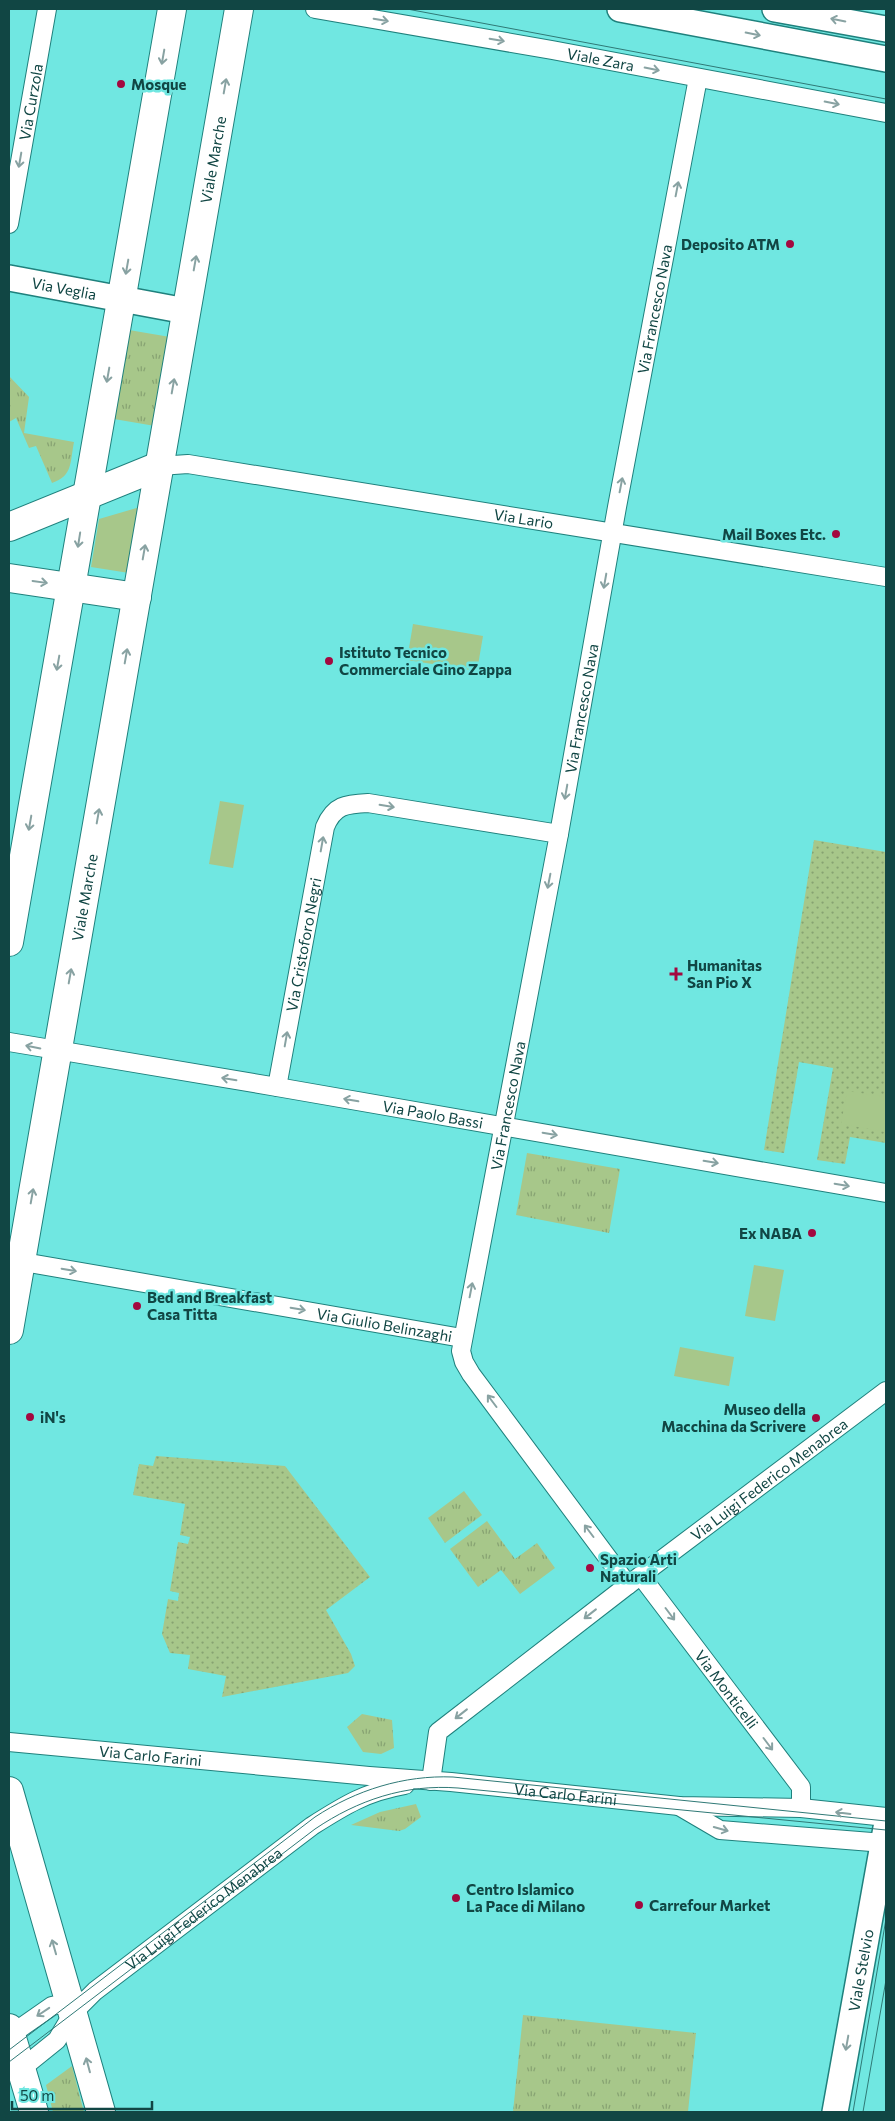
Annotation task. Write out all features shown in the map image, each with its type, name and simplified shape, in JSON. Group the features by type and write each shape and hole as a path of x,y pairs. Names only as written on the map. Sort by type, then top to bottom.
{"main road":[{"path":"9,942 172,9"},
{"name":"Viale Marche","path":"9,1330 15,1260 57,1051 239,9"},
{"path":"620,9 886,58"},
{"path":"775,9 886,29"},
{"name":"Via Veglia","path":"9,278 121,298"},
{"path":"121,298 186,311"},
{"path":"9,527 159,466"},
{"path":"9,578 137,597"},
{"path":"9,1791 101,2112"},
{"name":"Viale Stelvio","path":"835,2112 885,1838"},
{"path":"13,2030 21,2069 34,2112"}],"street":[{"name":"Via Curzola","path":"9,224 46,9"},
{"name":"Viale Zara","path":"315,9 552,50 886,113"},
{"name":"Via Francesco Nava","path":"462,1338 559,834 698,78"},
{"name":"Via Lario","path":"159,466 188,464 886,577"},
{"name":"Via Cristoforo Negri","path":"277,1087 325,827 330,815 339,807 368,803 559,834"},
{"name":"Via Paolo Bassi","path":"9,1042 886,1193"},
{"name":"Via Giulio Belinzaghi","path":"15,1260 462,1338 460,1350 471,1374 635,1580"},
{"name":"Via Luigi Federico Menabrea","path":"72,2008 312,1826 347,1803 386,1789 431,1781 438,1732 635,1580 886,1391"},
{"name":"Via Monticelli","path":"635,1580 800,1787 801,1808"},
{"name":"Via Carlo Farini","path":"9,1742 294,1770 452,1782 679,1806 801,1808 886,1817"},
{"name":"Via Carlo Farini","path":"679,1806 720,1830 885,1838"},
{"path":"13,2030 48,2009 72,2008 57,2040 21,2069"}],"green space":[{"path":"129,330 170,337 155,426 114,419"},
{"path":"9,376 29,397 24,433 74,442 71,462 67,472 59,480 52,483 36,446 29,448 16,418 9,422"},
{"path":"140,507 129,573 91,567 99,519"},
{"path":"413,624 483,636 477,671 407,660"},
{"path":"220,801 244,805 233,868 209,864"},
{"path":"814,840 886,852 886,1143 850,1137 845,1164 817,1160 833,1068 799,1062 784,1153 764,1150"},
{"path":"847,1091 886,1097 886,1132 841,1124"},
{"path":"527,1153 620,1169 609,1233 516,1215"},
{"path":"754,1265 784,1270 775,1321 745,1316"},
{"path":"680,1347 734,1357 729,1386 674,1376"},
{"path":"156,1456 285,1466 370,1577 326,1610 351,1654 355,1666 348,1673 222,1697 226,1676 188,1669 190,1655 170,1653 162,1634 168,1599 178,1601 179,1593 170,1591 178,1542 188,1544 190,1537 180,1535 185,1504 133,1495 139,1464 153,1466"},
{"path":"464,1491 482,1515 445,1543 428,1518"},
{"path":"487,1521 515,1559 537,1543 555,1568 520,1594 501,1570 478,1587 450,1549"},
{"path":"362,1714 392,1720 394,1748 381,1754 363,1752 347,1727"},
{"path":"416,1804 421,1817 405,1829 399,1831 351,1825 380,1812"},
{"path":"523,2015 696,2033 688,2112 513,2112"},
{"path":"72,2066 84,2112 53,2112 46,2085"}],"tram line":[{"path":"407,9 886,99"},
{"path":"9,2050 315,1817 347,1799 381,1786 417,1779 453,1777 886,1821"},
{"path":"9,2062 315,1829 348,1810 383,1796 419,1789 438,1787 458,1788 886,1830"},
{"path":"853,2112 886,1919"},
{"path":"863,2112 886,1980"}],"place":[{"name":"Mosque","path":"121,84"},
{"name":"Deposito ATM","path":"790,244"},
{"name":"Mail Boxes Etc.","path":"836,534"},
{"name":"Istituto Tecnico Commerciale Gino Zappa","path":"329,661"},
{"name":"Humanitas San Pio X","path":"676,974"},
{"name":"Ex NABA","path":"812,1233"},
{"name":"Bed and Breakfast Casa Titta","path":"137,1306"},
{"name":"iN's","path":"30,1417"},
{"name":"Museo della Macchina da Scrivere","path":"816,1418"},
{"name":"Spazio Arti Naturali","path":"590,1568"},
{"name":"Centro Islamico La Pace di Milano","path":"456,1898"},
{"name":"Carrefour Market","path":"639,1905"}]}
